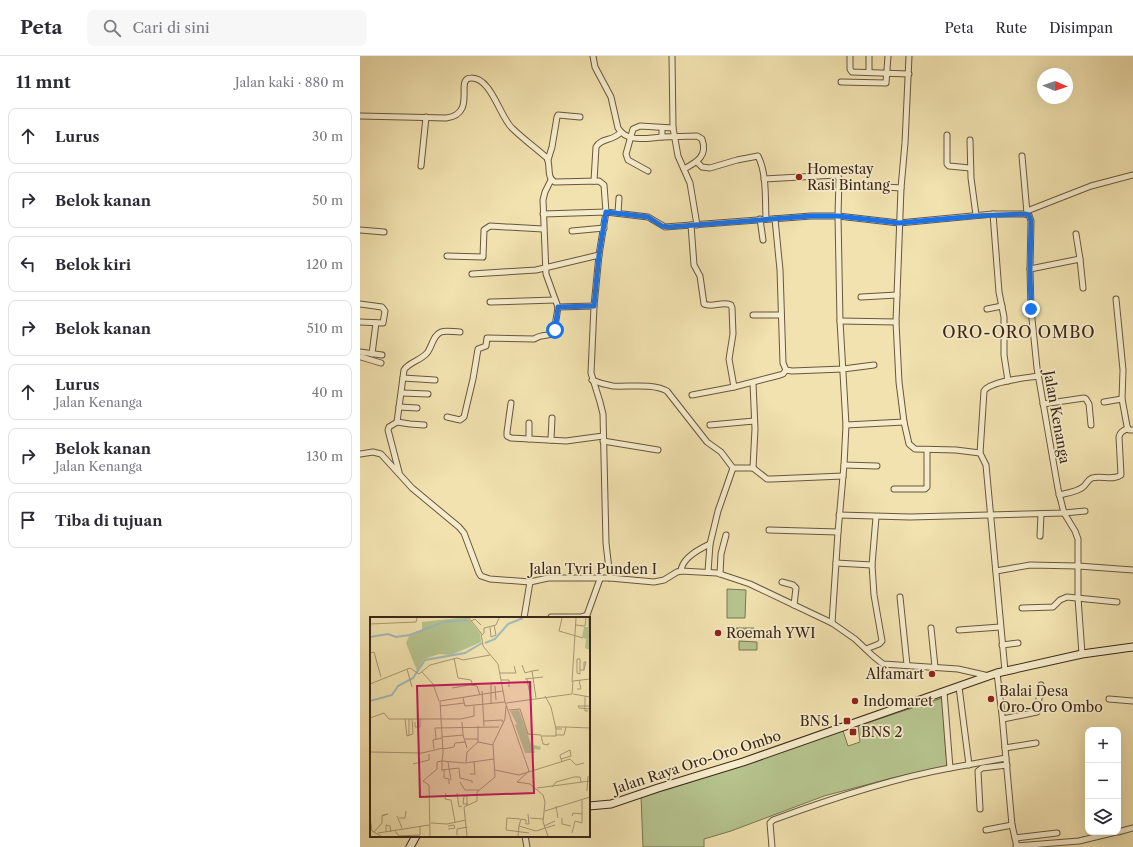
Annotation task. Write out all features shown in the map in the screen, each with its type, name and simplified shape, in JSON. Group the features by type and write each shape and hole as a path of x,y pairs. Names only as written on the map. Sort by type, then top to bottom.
{"main road":[{"name":"Jalan Raya Oro-Oro Ombo","path":"590,806 611,804 736,764 997,673 1082,654 1133,647"},
{"path":"410,847 415,837"}],"street":[{"path":"593,56 595,67 611,97 618,128 621,132 631,138 699,136 702,139 702,156 697,162 684,169"},
{"path":"672,56 673,128 678,156 690,183 698,225"},
{"path":"850,56 851,71 909,74"},
{"path":"869,56 869,72"},
{"path":"841,82 885,83 887,81 888,73 888,56"},
{"path":"909,56 905,143 899,223 896,322 899,382 906,436 911,447 915,449 927,451 956,450 980,453"},
{"path":"360,116 451,117 458,114 463,106 464,84 466,80 468,78 475,78 484,83 490,91 512,128 548,160"},
{"path":"447,417 460,420 463,419 473,379 478,349 486,346 488,338 534,339 540,335 552,335 555,330 558,307 547,279 545,268 543,214 544,196 551,180 548,160 552,147 556,117 558,115 580,117"},
{"path":"421,166 426,117"},
{"path":"648,171 628,160 626,157 633,129 636,127 673,128"},
{"path":"662,128 662,137"},
{"path":"594,181 596,147 602,141 613,139 621,132"},
{"path":"947,135 949,166 970,168"},
{"path":"970,140 970,168 976,216"},
{"path":"697,162 702,167 710,168 737,160 758,156 764,179 763,240"},
{"name":"Jalan Kenanga","path":"1022,156 1027,213 1031,221 1031,309 1038,376 1059,495 1064,513 1078,539 1078,598 1082,654"},
{"path":"764,179 836,175 839,178 838,216 840,321 846,425 832,623"},
{"path":"543,214 618,213 648,217 665,227 811,216 838,216 899,223 993,214 1027,213 1091,186 1133,175"},
{"path":"551,180 555,182 600,181 604,185 606,212 599,255 594,306 591,373 603,414 606,543 610,578"},
{"path":"839,184 901,188"},
{"path":"618,198 618,213"},
{"path":"993,214 1000,292 1004,317 1004,355 1008,380"},
{"path":"775,219 780,270 783,363 786,370"},
{"path":"691,225 694,265 700,276 703,303 707,306 727,304 732,308 733,334 729,359 734,387"},
{"path":"447,256 483,257 484,230 490,226 544,229"},
{"path":"572,231 604,228"},
{"path":"360,230 384,232"},
{"path":"1076,234 1083,288"},
{"path":"472,274 525,271 545,268 599,255"},
{"path":"1030,270 1080,259"},
{"path":"861,297 897,295"},
{"path":"1059,495 1081,488 1091,478 1118,478 1121,476 1119,437 1124,430 1130,430 1122,399 1123,370 1116,299"},
{"path":"490,302 555,300"},
{"path":"360,304 384,308 385,311 383,323 360,322"},
{"path":"558,307 594,306"},
{"path":"987,309 1002,306"},
{"path":"753,315 781,315"},
{"path":"840,321 896,322"},
{"path":"372,354 376,323"},
{"path":"397,422 404,370 407,365 419,360 428,352 437,334 442,331 460,332"},
{"path":"360,357 372,354 382,355"},
{"path":"360,357 381,363"},
{"path":"786,370 843,369 874,365"},
{"path":"692,395 780,376 784,374 786,370"},
{"path":"1005,671 986,465 980,453 984,390 987,387 1008,380 1038,376"},
{"path":"404,378 435,380"},
{"path":"592,380 605,385 653,387 667,391 707,442 721,452 733,468"},
{"path":"753,383 753,468"},
{"path":"402,393 428,394"},
{"path":"1043,404 1084,398 1089,404 1091,425"},
{"path":"1104,402 1122,399"},
{"path":"511,403 507,436 511,438 566,441 603,439 658,450"},
{"path":"399,407 417,408"},
{"path":"550,440 552,418"},
{"path":"710,425 754,421"},
{"path":"401,476 388,430 389,427 397,422 424,425"},
{"path":"846,425 904,422"},
{"path":"529,423 529,439"},
{"path":"894,489 927,487 927,451"},
{"path":"360,454 373,452 381,454 401,476"},
{"path":"844,465 877,466"},
{"path":"733,468 753,468 769,479 843,476"},
{"path":"708,572 710,544 718,511 733,468"},
{"name":"Jalan Tvri Punden I","path":"401,476 412,488 462,530 479,573 490,579 530,582 548,578 610,578 654,582 664,580 681,571 720,574 750,584 832,623 855,639 883,664 935,667 970,671 989,676"},
{"path":"839,516 876,517 1041,514 1086,511"},
{"path":"1040,536 1041,514"},
{"path":"866,649 879,644 882,641 874,595 872,565 876,517"},
{"path":"769,530 838,532"},
{"path":"720,574 721,554 726,536"},
{"path":"681,571 683,564 691,556 700,548 710,544"},
{"path":"836,563 872,565"},
{"path":"996,571 1025,565 1078,566 1133,570"},
{"path":"583,617 587,615 600,578"},
{"path":"524,617 530,582"},
{"path":"782,582 795,586 796,591 794,605"},
{"path":"900,597 907,665"},
{"path":"1022,608 1053,607 1062,598 1117,602"},
{"path":"959,630 1000,627"},
{"path":"931,628 935,667"},
{"path":"1002,645 1018,643"},
{"path":"970,671 972,682"},
{"path":"997,673 1003,719 1012,825 1016,847 1079,841 1104,835"},
{"path":"1003,719 1037,712 1041,686"},
{"path":"959,687 969,765"},
{"path":"944,692 950,768"},
{"path":"1109,699 1133,701"},
{"path":"1005,748 1036,743"},
{"path":"772,847 770,823 773,820 817,804 887,783 950,768 1006,758"},
{"path":"980,809 978,771 982,768 1007,766"},
{"path":"986,830 1012,825"},
{"path":"1121,831 1133,828"},
{"path":"1015,838 1057,833"},
{"path":"525,837 527,847"}],"green space":[{"path":"727,589 746,590 745,618 727,618"},
{"path":"736,628 754,628 754,637 735,636"},
{"path":"739,641 757,642 757,650 739,650"},
{"path":"942,698 947,766 892,778 824,796 731,831 704,839 704,847 643,847 641,797 717,774 843,731 848,746 860,742 858,726"}],"place":[{"name":"Homestay Rasi Bintang","path":"799,177"},
{"name":"Roemah YWI","path":"718,633"},
{"name":"Alfamart","path":"932,674"},
{"name":"Balai Desa Oro-Oro Ombo","path":"991,699"},
{"name":"Indomaret","path":"855,701"},
{"name":"BNS 1","path":"847,721"},
{"name":"BNS 2","path":"853,732"}],"district":[{"name":"ORO-ORO OMBO","path":"1019,332"}],"route":[{"path":"555,330 558,307 594,306 599,255 606,212 648,217 665,227 811,216 838,216 899,223 993,214 1025,214 1029,215 1031,219 1031,309"}]}
